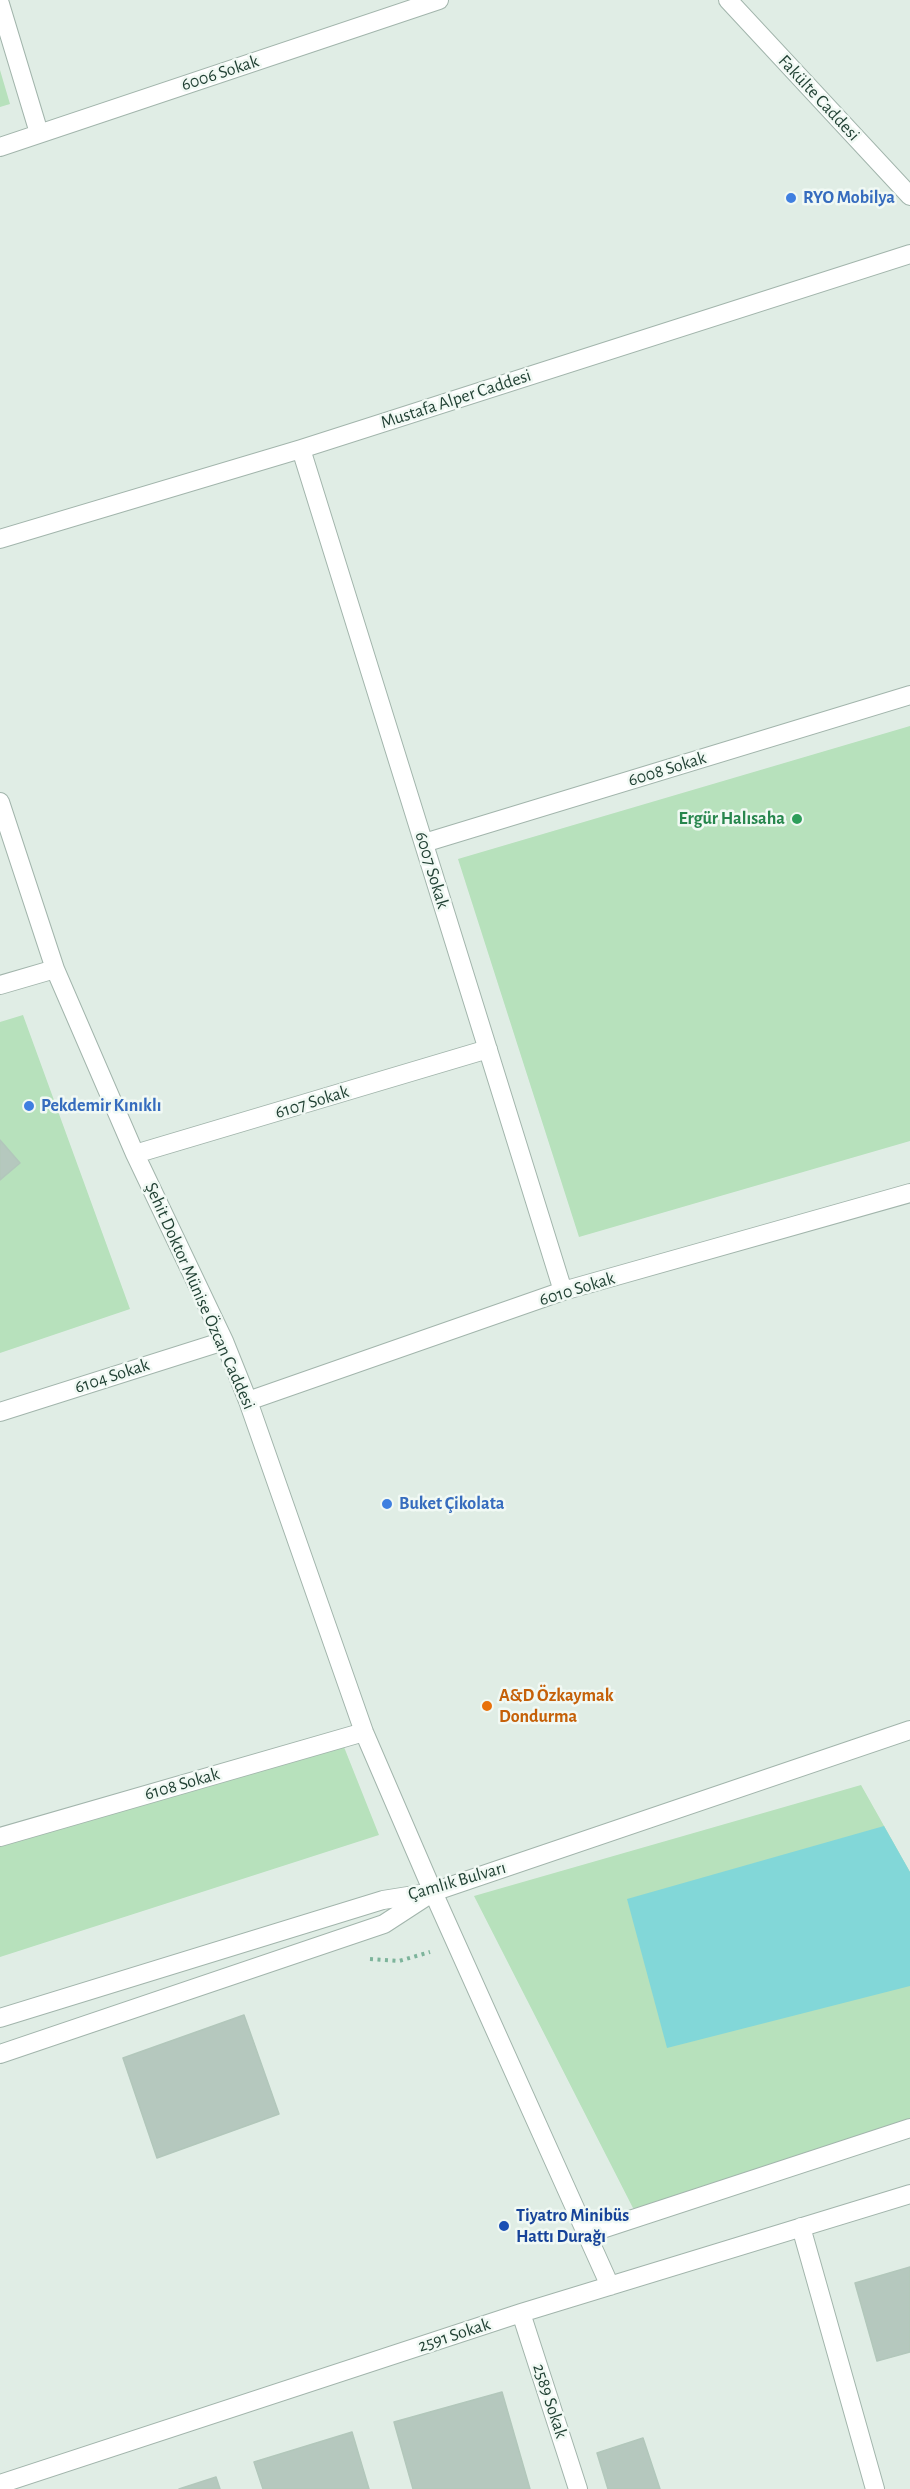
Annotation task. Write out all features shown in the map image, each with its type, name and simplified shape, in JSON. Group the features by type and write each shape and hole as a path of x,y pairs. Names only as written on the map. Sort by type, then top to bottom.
{"street":[{"name":"6006 Sokak","path":"0,147 439,0"},
{"name":"Fakülte Caddesi","path":"728,0 910,196"},
{"path":"0,4 39,133"},
{"name":"Mustafa Alper Caddesi","path":"0,539 301,449 910,255"},
{"name":"6007 Sokak","path":"301,449 563,1291"},
{"name":"6008 Sokak","path":"423,843 910,695"},
{"name":"Şehit Doktor Münise Özcan Caddesi","path":"0,802 55,969 135,1154 224,1341 248,1401 364,1732 433,1892 610,2286"},
{"path":"0,985 55,969"},
{"name":"6107 Sokak","path":"135,1154 488,1049"},
{"name":"6010 Sokak","path":"248,1401 563,1291 910,1193"},
{"name":"6104 Sokak","path":"0,1412 224,1341"},
{"name":"Çamlık Bulvarı","path":"0,2018 383,1900 433,1892 910,1730"},
{"name":"6108 Sokak","path":"0,1837 364,1732"},
{"path":"0,2054 384,1924 433,1892"},
{"path":"587,2234 910,2128"},
{"name":"2591 Sokak","path":"0,2484 521,2313 910,2194"},
{"path":"801,2227 875,2489"},
{"name":"2589 Sokak","path":"521,2313 578,2489"}],"green space":[{"path":"0,70 10,104 0,107"},
{"path":"910,726 910,1141 579,1237 458,859"},
{"path":"23,1015 130,1309 0,1353 0,1022"},
{"path":"344,1747 379,1835 0,1957 0,1845"},
{"path":"861,1785 910,1872 910,2132 634,2210 474,1896"}],"water":[{"path":"884,1826 910,1872 910,1986 667,2048 627,1899"}],"building":[{"path":"0,1140 20,1163 0,1180"},
{"path":"244,2015 279,2114 157,2158 123,2058"},
{"path":"910,2267 910,2352 877,2361 855,2283"},
{"path":"502,2392 530,2489 413,2489 394,2422"},
{"path":"352,2432 369,2489 263,2489 254,2462"},
{"path":"643,2438 660,2489 608,2489 597,2453"},
{"path":"216,2477 220,2489 179,2489"}],"place":[{"name":"RYO Mobilya","path":"791,198"},
{"name":"Ergür Halısaha","path":"797,819"},
{"name":"Pekdemir Kınıklı","path":"29,1106"},
{"name":"Buket Çikolata","path":"387,1504"},
{"name":"A&D Özkaymak Dondurma","path":"487,1706"},
{"name":"Tiyatro Minibüs Hattı Durağı","path":"504,2226"}]}
